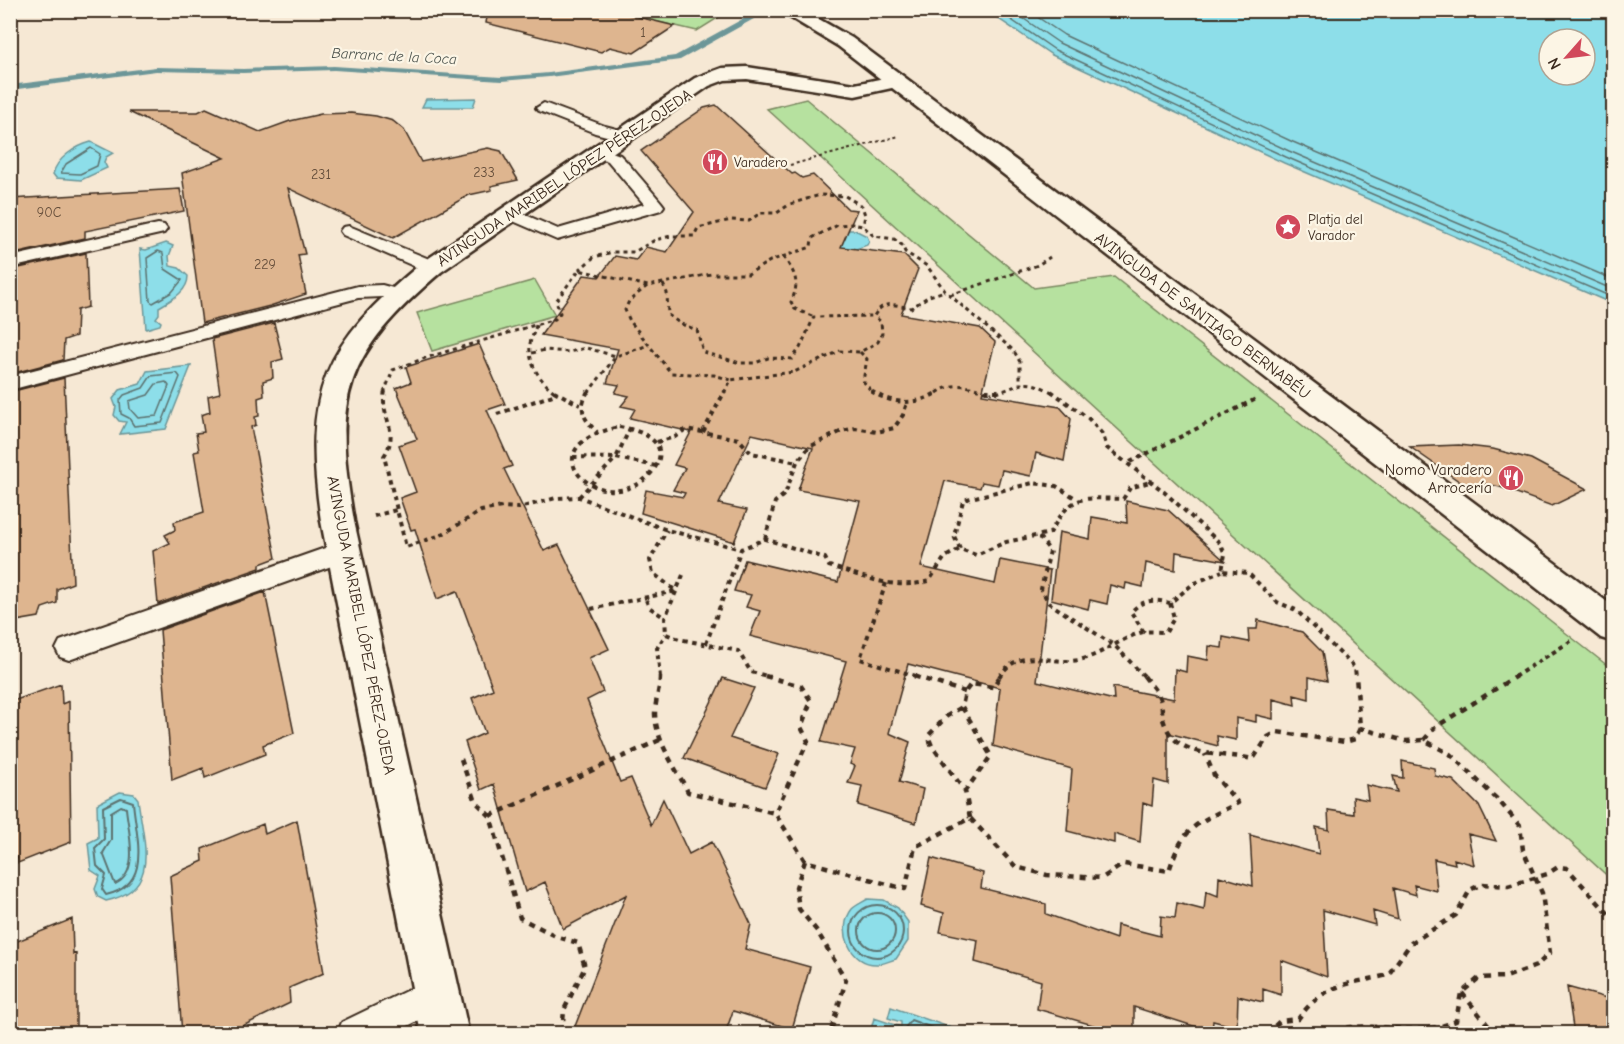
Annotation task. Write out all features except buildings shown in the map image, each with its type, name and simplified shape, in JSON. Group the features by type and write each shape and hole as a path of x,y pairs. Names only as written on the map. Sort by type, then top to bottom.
{"street":[{"name":"AVINGUDA DE SANTIAGO BERNABÉU","path":"787,10 815,23 845,42 1614,627"},
{"name":"AVINGUDA MARIBEL LÓPEZ PÉREZ-OJEDA","path":"445,1034 345,551 329,461 332,406 345,360 373,319 397,295 432,267 702,82 722,74 771,75 855,90 894,81"}],"lane":[{"path":"512,213 558,235 655,206 614,158 610,144 600,130 544,108"},
{"path":"10,262 158,229"},
{"path":"349,231 432,267"},
{"path":"10,383 358,292 382,291 397,295"},
{"path":"69,649 345,551"},
{"path":"354,1034 437,993"}],"path":[{"path":"790,165 899,136"},
{"path":"863,226 865,215 862,206 845,196 836,194 813,197 785,205 777,213 760,213 748,221 731,220 698,228 694,236 671,236 655,240 634,252 613,252 594,257 579,270 556,301 560,313 555,319 425,358 393,370 383,402 393,433 392,446 384,456 406,547 441,535 481,512 502,507 519,508 556,498 579,497 667,530 741,549 765,539 825,558 829,566 886,583 911,586 929,581 945,557 960,549"},
{"path":"579,270 648,286 711,274 748,274 757,266 811,248 812,238 838,225 863,226 874,236 894,239 902,245 905,252 927,266 945,291 1014,351 1020,362 1020,383"},
{"path":"648,286 629,301 625,310 630,321 671,373 681,376 702,373 717,374 731,380 794,372 840,351 861,352 878,342 882,333 881,322 874,316 814,317 795,309 791,302 798,286 795,273 783,257"},
{"path":"950,295 1038,265 1050,257"},
{"path":"663,284 668,292 665,313 670,320 697,330 703,352 719,358 748,363 768,358 792,359 800,348 814,317"},
{"path":"874,316 880,306 885,304 910,308 929,296 945,291"},
{"path":"536,325 530,342 534,372 557,394 580,405"},
{"path":"597,432 582,415 580,405 589,389 616,356 649,345"},
{"path":"531,353 545,350 569,352 586,348 616,356"},
{"path":"861,352 867,359 863,380 867,389 880,397 907,403 924,401 943,388 957,384 995,393 1020,383 1039,385 1056,393 1095,427 1103,436 1107,448 1130,462 1139,473 1153,481 1220,543 1224,554 1222,570"},
{"path":"703,432 731,380"},
{"path":"1130,462 1268,393"},
{"path":"497,414 557,394"},
{"path":"765,539 775,502 785,494 797,462 809,447 842,431 855,428 877,432 894,428 903,415 907,403"},
{"path":"619,427 630,428 651,436 657,442 660,454 657,466 648,476 620,488 605,489 579,478 573,468 573,457 577,447 585,438 597,432 619,427"},
{"path":"579,497 616,458 630,428"},
{"path":"657,442 675,437 686,429 739,439 752,453 797,462"},
{"path":"573,457 616,458 657,466"},
{"path":"1077,499 1060,486 1039,484 1016,486 996,494 975,495 963,501 958,512 959,526 954,536 960,549 976,555 1006,542 1050,533 1061,512 1077,499 1123,499 1130,488 1153,481"},
{"path":"667,530 650,560 652,573 676,591"},
{"path":"1039,537 1050,550 1041,590 1049,603 1115,646 1142,673 1160,699 1164,723 1178,745 1205,754 1229,754 1253,759 1268,737 1278,732 1345,742 1355,739 1360,728 1355,668 1296,610 1277,602 1248,573 1222,570 1193,584 1170,603"},
{"path":"706,644 741,549"},
{"path":"666,634 664,618 683,575"},
{"path":"886,583 860,659 965,692"},
{"path":"591,609 619,602 646,600 676,591"},
{"path":"965,791 991,756 962,707 965,692 971,684 993,687 1004,670 1023,659 1041,657 1059,661 1080,660 1144,632 1166,632 1174,622 1176,615 1170,603 1152,598 1139,602 1131,612 1144,632"},
{"path":"646,600 649,607 664,618"},
{"path":"666,634 679,639 738,651 751,672 801,686 811,700 801,727 808,741 775,813"},
{"path":"666,634 659,641 655,655 661,673 655,715 662,739 688,792 775,813 805,861 905,889 915,847 970,818"},
{"path":"1424,740 1434,728 1579,636"},
{"path":"962,707 946,716 928,736 932,746 965,791 970,818 994,846 1016,867 1047,875 1102,878 1124,864 1169,871 1176,846 1187,829 1238,802 1214,775 1205,754"},
{"path":"1323,1034 1355,1023 1405,1029 1435,1029 1456,1021 1461,993 1479,978 1506,977 1536,966 1550,953 1542,893 1522,850 1520,826 1499,801 1450,754 1424,740 1405,741 1360,728"},
{"path":"490,816 516,802 662,739"},
{"path":"461,759 476,802 490,816 520,918 558,937 578,943 585,967 564,1010 562,1034"},
{"path":"805,861 796,887 799,909 817,931 846,980 830,1034"},
{"path":"1266,1034 1280,1021 1298,1019 1309,1004 1326,990 1388,975 1411,943 1456,915 1470,890 1482,884 1508,886 1548,874 1558,867 1567,868 1614,920"},
{"path":"1461,993 1495,1034"}],"green space":[{"path":"619,10 729,11 697,31 617,12"},
{"path":"806,99 1034,288 1114,277 1613,670 1613,881 767,109"},
{"path":"535,280 555,315 432,351 417,313"}],"water":[{"path":"987,11 1613,11 1613,304 1284,163 1052,55"},
{"path":"476,98 473,107 422,107 426,99"},
{"path":"91,142 113,153 106,157 104,162 107,168 81,180 56,178 53,174 55,168 63,158 79,146"},
{"path":"855,230 867,236 869,241 867,245 851,251 842,249 835,234"},
{"path":"166,243 173,246 169,256 170,266 179,268 188,276 187,282 178,295 159,307 159,314 156,318 161,322 160,325 146,329 140,249 146,250"},
{"path":"191,366 166,429 120,434 126,422 119,421 114,415 116,407 113,399 120,390 140,384 147,371"},
{"path":"120,792 134,794 138,799 145,862 142,875 135,886 124,895 106,901 98,897 95,889 100,876 91,870 88,843 98,838 97,804"},
{"path":"868,899 884,900 898,908 908,922 908,941 896,959 880,964 868,963 853,953 849,945 845,926 847,917 852,909"},
{"path":"891,1007 966,1033 870,1033 874,1018 901,1027 901,1022 888,1018"}],"waterway":[{"name":"Barranc de la Coca","path":"10,88 156,69 243,71 334,68 501,79 549,75 677,58 764,11"}],"place":[{"name":"Varadero","path":"715,162"},
{"name":"Platja del Varador","path":"1288,227"},
{"name":"Nomo Varadero Arrocería","path":"1511,478"}]}
